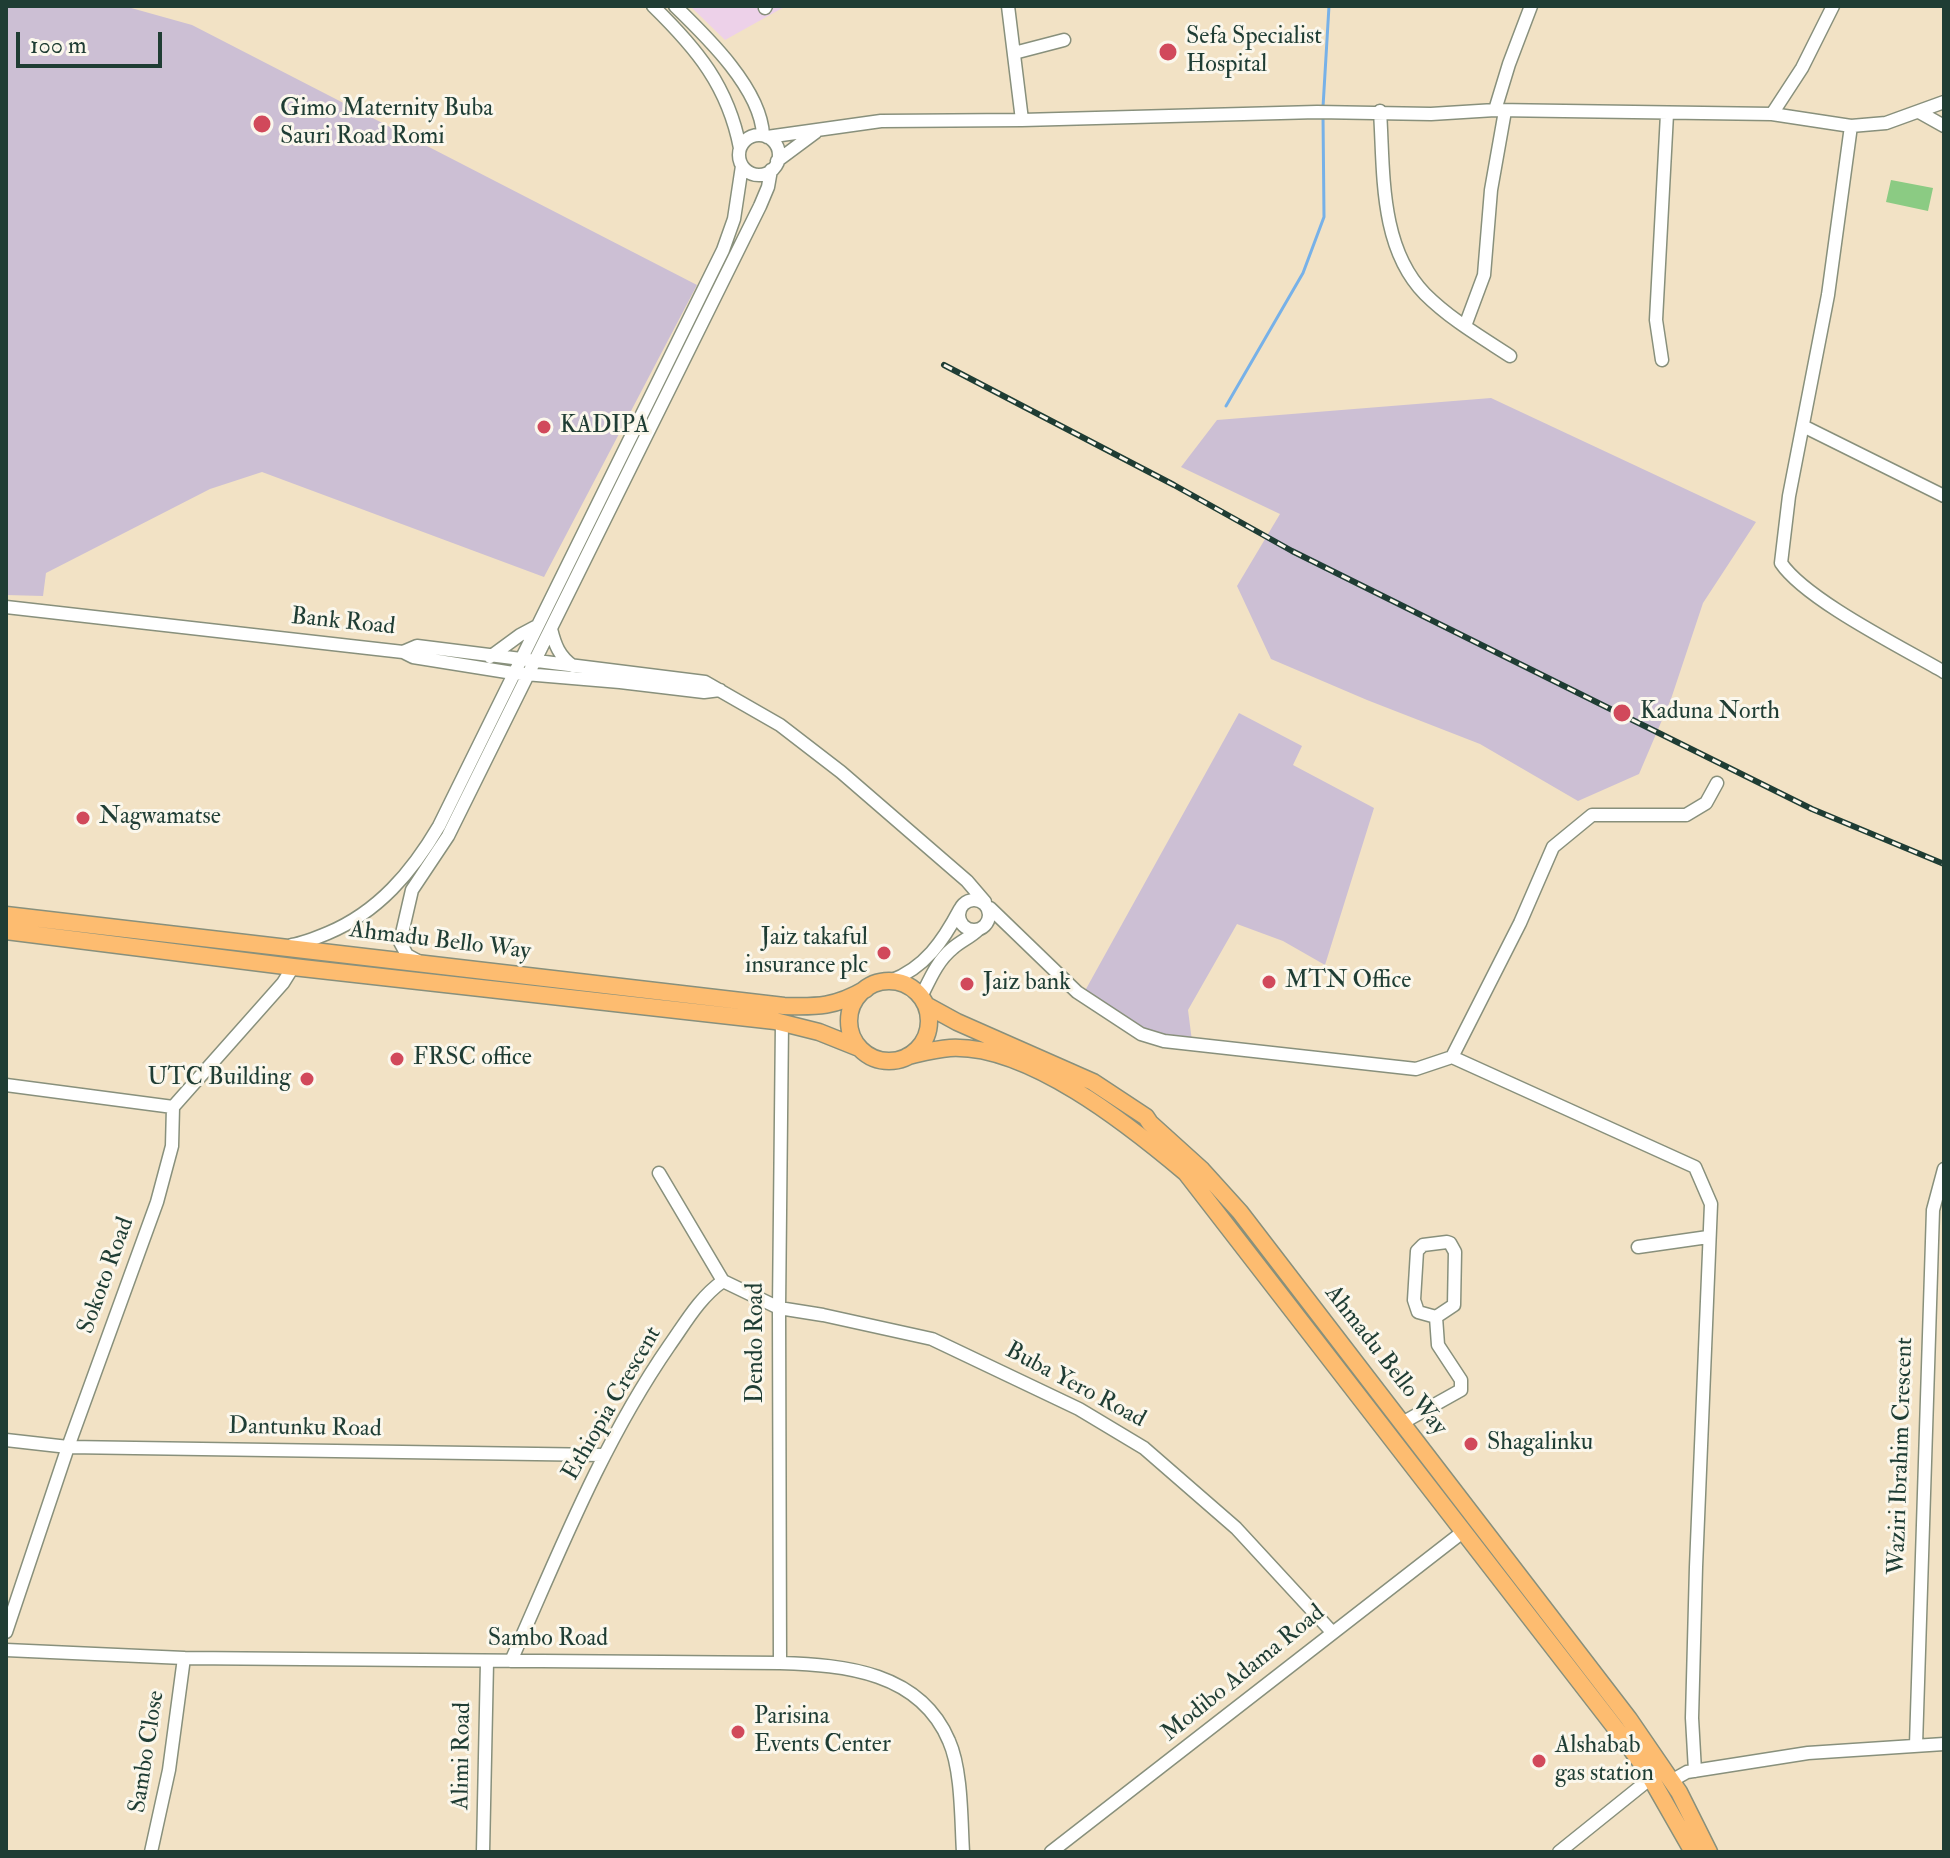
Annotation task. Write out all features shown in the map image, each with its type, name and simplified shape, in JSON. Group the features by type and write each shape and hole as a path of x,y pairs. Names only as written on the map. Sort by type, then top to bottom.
{"main road":[{"name":"Ahmadu Bello Way","path":"6,915 784,1006 844,1002 866,989"},
{"name":"Ahmadu Bello Way","path":"6,931 782,1022 859,1048"},
{"path":"890,981 910,987 923,1001 928,1015 927,1034 916,1051 886,1061 871,1057 859,1048 850,1028 850,1017 858,997 866,989 890,981"},
{"name":"Ahmadu Bello Way","path":"923,1001 957,1022 1093,1082 1146,1117 1202,1170 1240,1212 1629,1719 1671,1781 1709,1852"},
{"name":"Ahmadu Bello Way","path":"908,1056 952,1048 998,1054 1055,1080 1096,1104 1186,1173 1598,1703 1651,1778 1693,1852"}],"street":[{"path":"272,946 300,944 342,927 391,892 426,849 723,250 734,219 742,166 732,112 702,58 653,6"},
{"path":"429,965 407,955 400,942 408,902 418,879 448,836 517,700 760,206 774,166 777,147 765,136 757,108 729,61 675,6"},
{"path":"1008,6 1022,120"},
{"path":"1465,326 1484,275 1500,110 1509,64 1531,6"},
{"path":"1772,114 1802,68 1833,6"},
{"path":"1014,53 1064,40"},
{"path":"740,148 749,137 816,132 881,121 1380,111 1431,114 1500,110 1772,114 1851,126 1886,123 1944,102"},
{"path":"1380,111 1385,191 1391,228 1403,260 1423,292 1465,326 1510,356"},
{"path":"1919,112 1944,126"},
{"path":"1662,360 1656,320 1667,114"},
{"path":"1851,126 1828,295 1789,496 1781,563 1786,571 1833,607 1944,672"},
{"path":"742,166 753,173 774,166 816,132"},
{"path":"1803,426 1944,496"},
{"name":"Bank Road","path":"6,607 403,652 417,646 516,667"},
{"path":"501,698 487,663 520,635 535,627"},
{"path":"551,629 555,646 563,659 573,666"},
{"path":"516,667 573,666 705,682 780,725 841,772 957,872 1013,932 1088,1000 1141,1034 1164,1041 1416,1069 1452,1057 1695,1167 1711,1204 1695,1582 1692,1718 1695,1771"},
{"path":"532,668 552,676 704,692 720,690"},
{"path":"517,700 552,676"},
{"path":"1452,1057 1520,923 1553,847 1592,815 1686,815 1706,803 1717,783"},
{"path":"957,872 966,891 958,915 962,925 969,930 995,924 1013,932"},
{"path":"890,981 910,974 918,966 949,930 961,907 972,900 987,905"},
{"path":"923,1001 941,959 955,945 981,928 987,905"},
{"path":"6,1085 173,1107 283,983 293,967"},
{"name":"Dendo Road","path":"780,1663 782,1022"},
{"name":"Sokoto Road","path":"6,1632 68,1447 165,1178 172,1146 173,1107"},
{"name":"Waziri Ibrahim Crescent","path":"1916,1745 1933,1210 1944,1169"},
{"path":"659,1173 723,1281 779,1308"},
{"path":"1638,1247 1708,1237"},
{"path":"1447,1242 1455,1252 1456,1296 1452,1307 1436,1317 1422,1314 1415,1306 1417,1251 1423,1245 1447,1242"},
{"path":"1931,1269 1944,1263"},
{"name":"Ethiopia Crescent","path":"511,1661 603,1455 658,1363 706,1293 723,1281"},
{"name":"Buba Yero Road","path":"779,1308 932,1339 1079,1409 1144,1448 1236,1528 1332,1632"},
{"path":"1402,1423 1461,1390 1462,1386 1438,1345 1436,1317"},
{"name":"Dantunku Road","path":"6,1440 68,1447 603,1455"},
{"name":"Modibo Adama Road","path":"1051,1852 1464,1531"},
{"name":"Sambo Road","path":"6,1650 184,1658 780,1663 853,1668 887,1678 918,1699 950,1742 960,1793 963,1852"},
{"name":"Sambo Close","path":"151,1852 169,1770 184,1658"},
{"name":"Alimi Road","path":"483,1852 487,1662"},
{"path":"1671,1781 1687,1772 1808,1753 1944,1744"},
{"path":"1559,1852 1651,1778"}],"shaded area":[{"path":"6,6 124,6 192,25 697,285 544,577 262,472 210,489 46,573 43,596 6,595"},
{"path":"690,6 786,6 725,40"},
{"path":"1491,398 1756,522 1703,603 1671,699 1639,774 1578,801 1480,744 1271,659 1237,586 1280,514 1181,467 1217,420"},
{"path":"1239,713 1302,746 1293,765 1374,808 1325,965 1283,941 1237,924 1188,1010 1192,1041 1144,1036 1081,998"}],"green space":[{"path":"1891,180 1933,188 1928,211 1886,202"}],"waterway":[{"path":"1323,107 1329,6"},
{"path":"1226,406 1303,273 1324,217 1323,115"}],"railway":[{"path":"944,365 1174,485 1292,551 1812,809 1944,864"}],"place":[{"name":"Sefa Specialist Hospital","path":"1168,52"},
{"name":"Gimo Maternity Buba Sauri Road Romi","path":"262,124"},
{"name":"KADIPA","path":"544,427"},
{"name":"Kaduna North","path":"1622,713"},
{"name":"Nagwamatse","path":"83,818"},
{"name":"Jaiz takaful insurance plc","path":"884,953"},
{"name":"MTN Office","path":"1269,982"},
{"name":"Jaiz bank","path":"967,984"},
{"name":"FRSC office","path":"397,1059"},
{"name":"UTC Building","path":"307,1079"},
{"name":"Shagalinku","path":"1471,1444"},
{"name":"Parisina Events Center","path":"738,1732"},
{"name":"Alshabab gas station","path":"1539,1761"}]}
